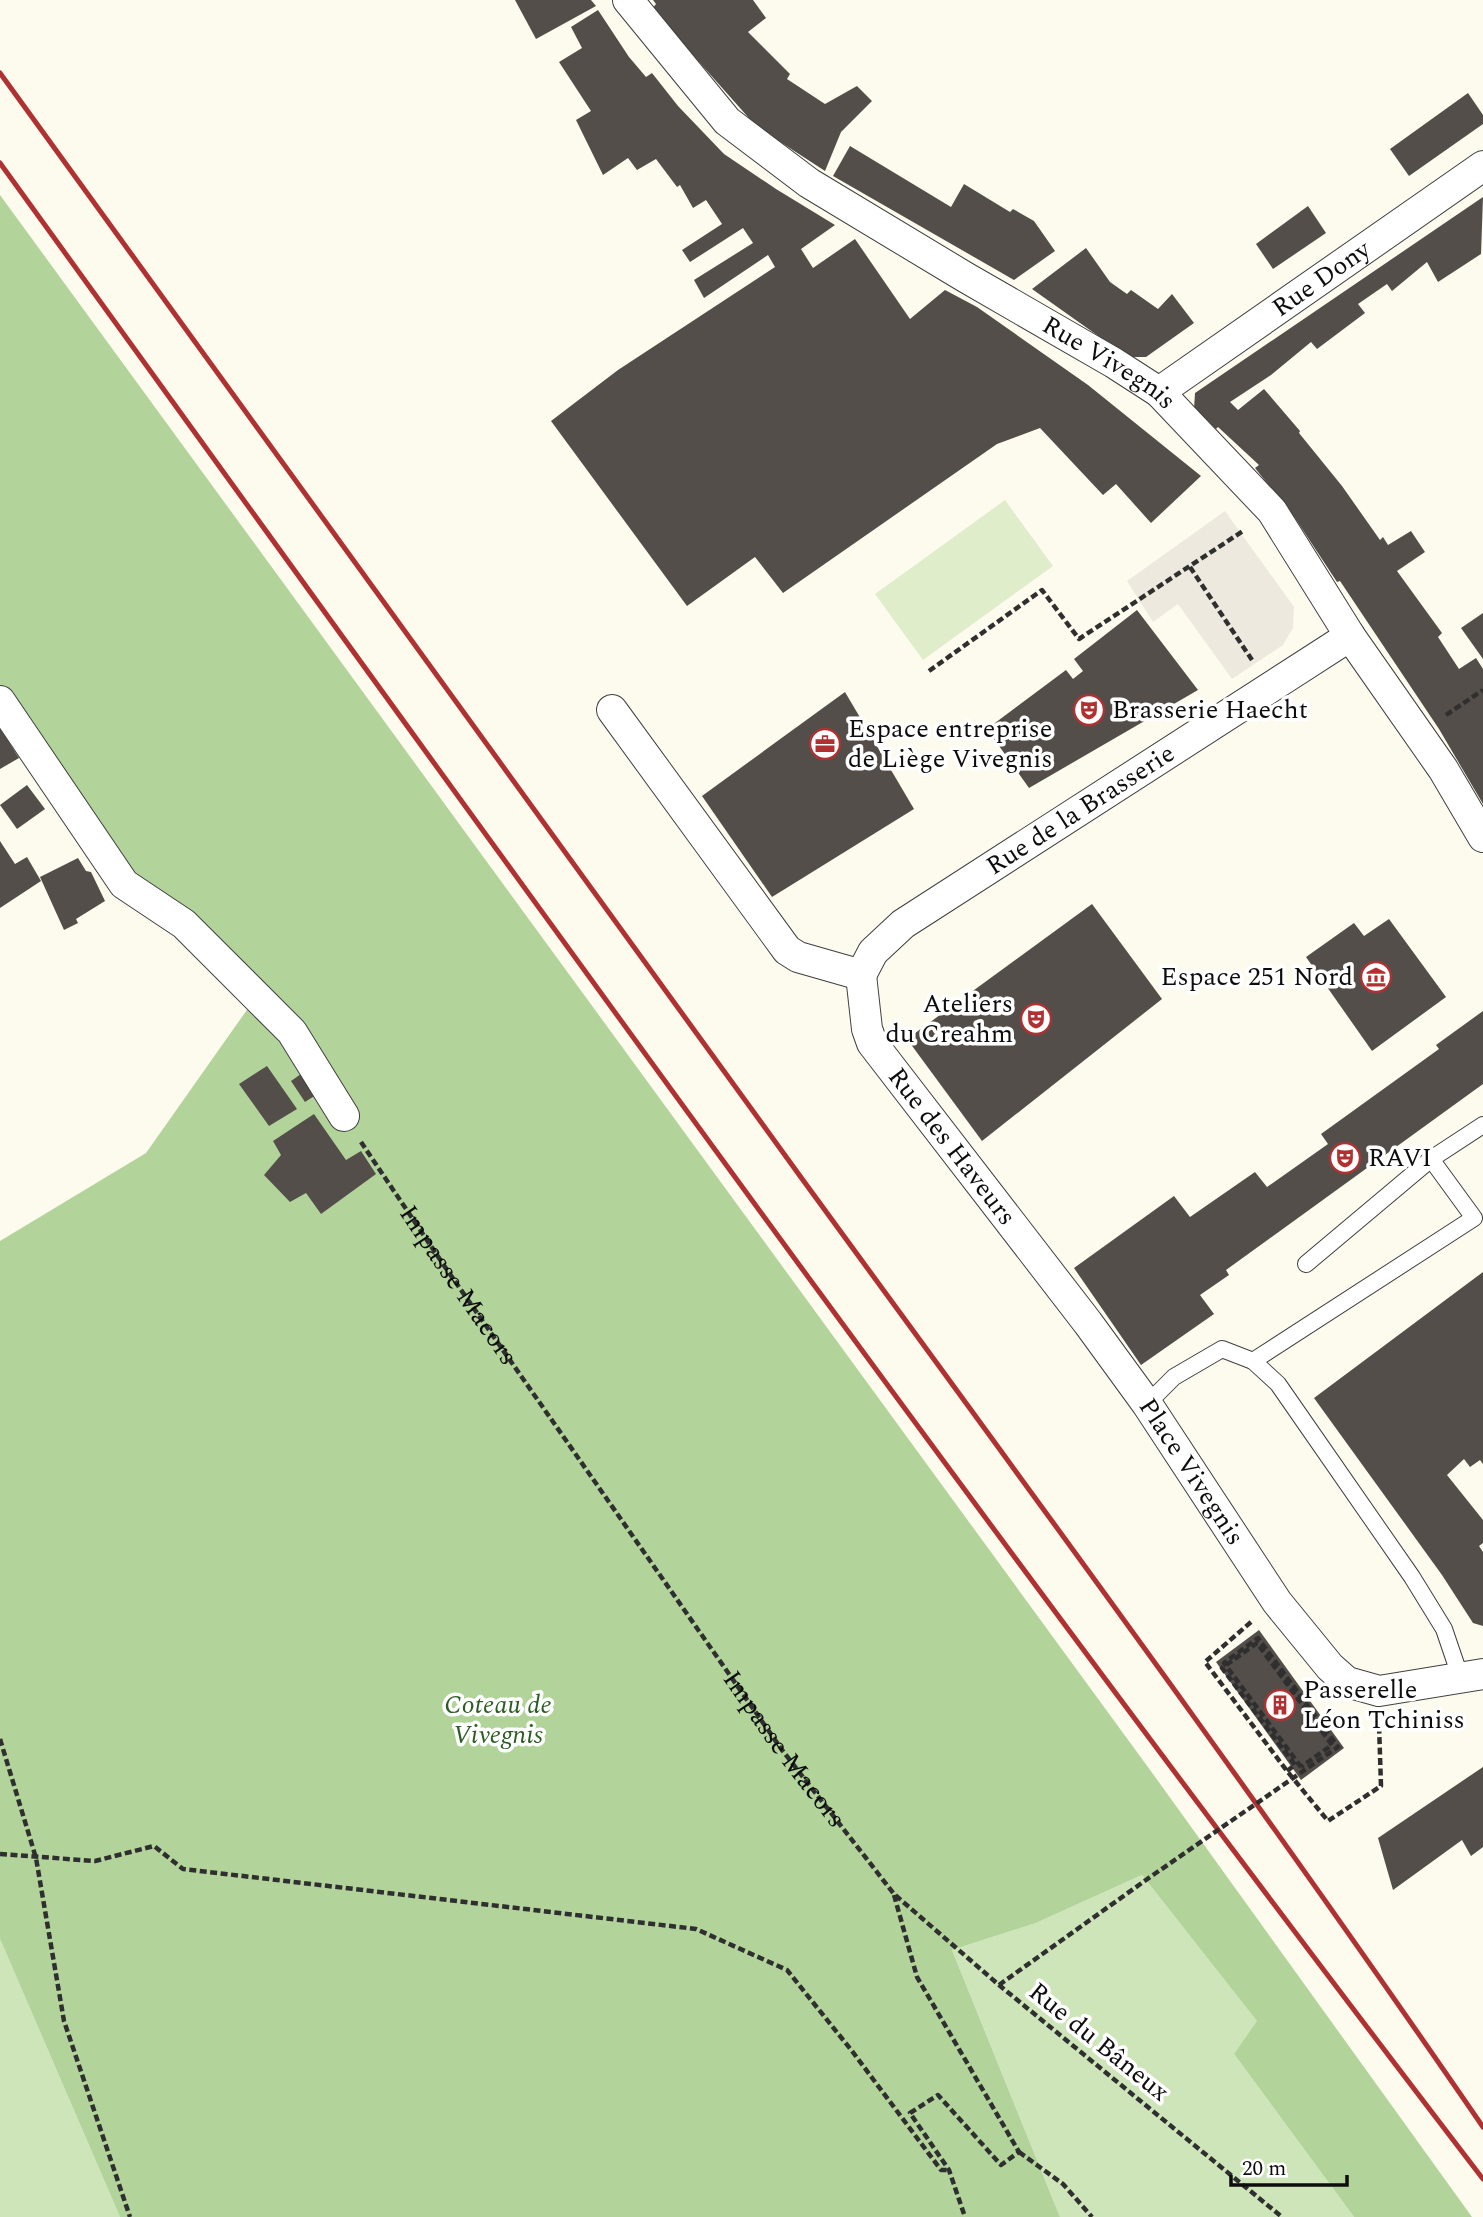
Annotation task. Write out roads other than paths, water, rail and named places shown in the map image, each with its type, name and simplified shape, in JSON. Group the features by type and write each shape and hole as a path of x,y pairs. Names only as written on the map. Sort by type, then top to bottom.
{"street":[{"name":"Rue Vivegnis","path":"628,0 727,121 809,183 1159,392 1272,510 1350,636 1443,769 1483,837"},
{"name":"Rue Dony","path":"1159,392 1483,166"},
{"name":"Rue de la Brasserie","path":"861,975 873,951 903,924 1350,636"},
{"path":"0,701 124,884 184,924 292,1032 344,1116"},
{"path":"612,710 788,950 798,957 861,975"},
{"name":"Rue des Haveurs","path":"861,975 867,1029 872,1043 1088,1323 1147,1404"},
{"name":"Place Vivegnis","path":"1147,1404 1286,1613 1330,1667 1347,1682 1379,1690 1472,1676"}],"lane":[{"path":"1306,1264 1432,1159 1483,1125"},
{"path":"1253,1361 1474,1218 1432,1159"},
{"name":"Place Vivegnis","path":"1147,1404 1174,1377 1222,1349 1253,1361 1278,1384 1412,1577 1472,1676"}],"railway":[{"path":"0,73 1145,1649 1483,2127"},
{"path":"0,163 919,1428 1293,1930 1483,2179"}],"place":[{"name":"Brasserie Haecht","path":"1089,710"},
{"name":"Espace entreprise de Liège Vivegnis","path":"825,744"},
{"name":"Espace 251 Nord","path":"1376,977"},
{"name":"Ateliers du Creahm","path":"1036,1019"},
{"name":"RAVI","path":"1345,1158"},
{"name":"Passerelle Léon Tchiniss","path":"1280,1705"}],"park label":[{"name":"Coteau de Vivegnis","path":"498,1720"}]}
